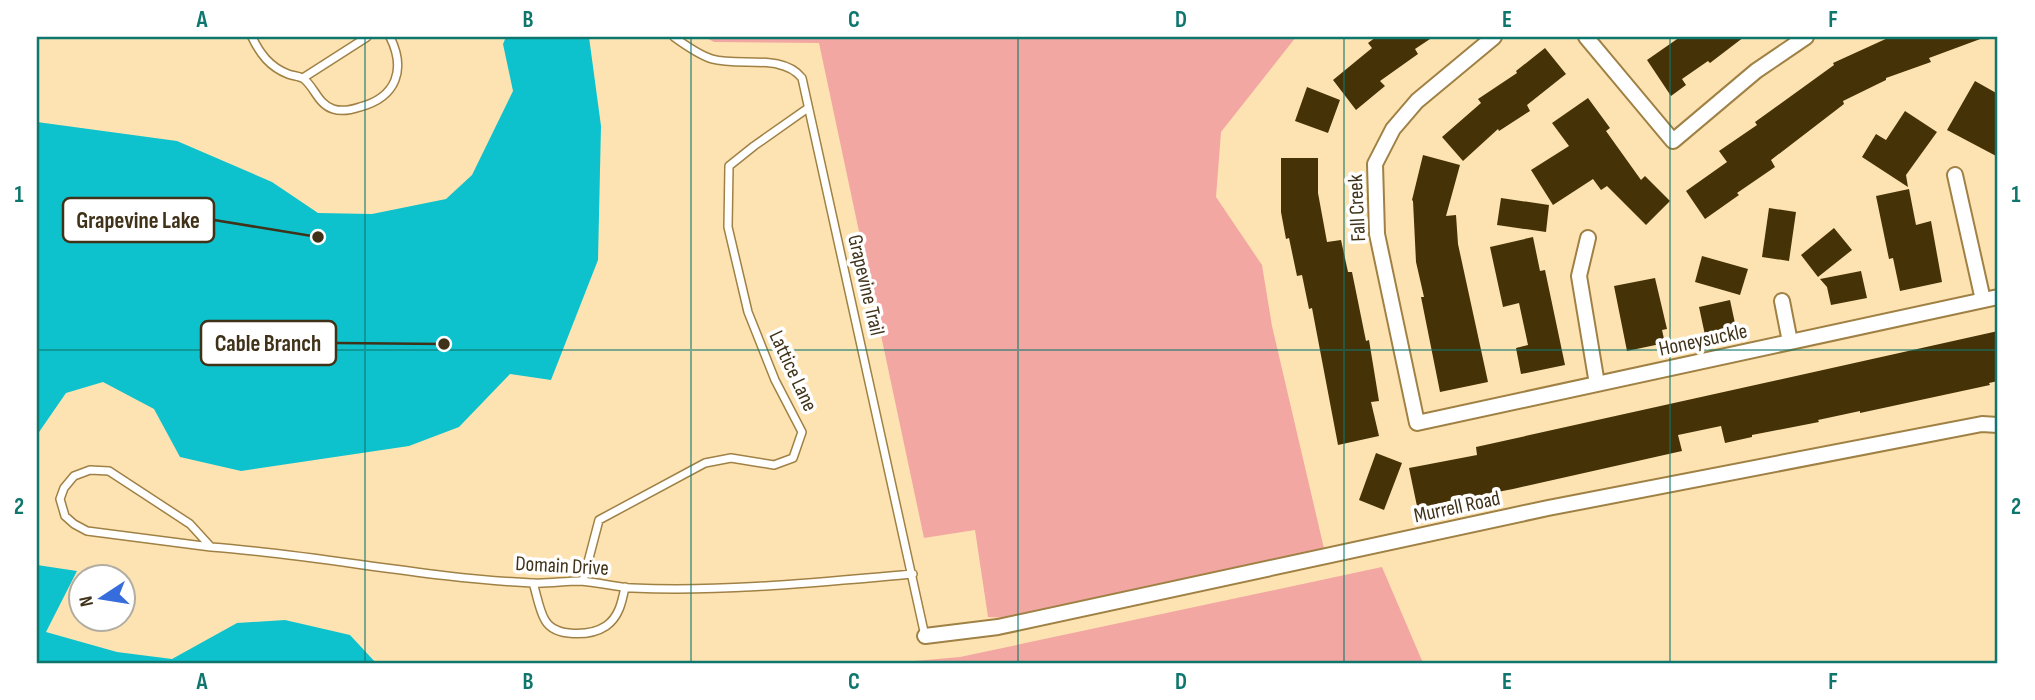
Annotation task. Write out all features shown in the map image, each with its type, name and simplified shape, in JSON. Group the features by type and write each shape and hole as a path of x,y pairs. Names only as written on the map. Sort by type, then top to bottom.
{"street":[{"name":"Fall Creek","path":"1417,423 1377,234 1375,164 1393,129 1417,101 1494,37"},
{"path":"1586,37 1673,141 1756,71 1806,37"},
{"path":"1955,175 1983,300"},
{"path":"1588,238 1578,276 1597,384"},
{"name":"Honeysuckle","path":"1417,423 1998,297"},
{"path":"1782,302 1790,342"},
{"name":"Murrell Road","path":"925,636 998,627 1560,506 1982,424 1998,425"}],"lane":[{"path":"251,37 259,52 273,67 303,78 321,102 331,109 343,111 374,103 389,90 397,76 399,65 390,37"},
{"path":"303,78 367,37"},
{"name":"Grapevine Trail","path":"674,37 712,59 775,64 795,70 802,78 925,636"},
{"name":"Lattice Lane","path":"583,581 599,520 608,514 705,463 731,458 774,465 793,458 802,432 775,380 748,312 727,227 729,166 808,108"},
{"name":"Domain Drive","path":"211,547 190,524 109,471 90,470 74,476 64,488 60,499 65,516 87,531 211,547 254,550 380,567 533,583 583,581 625,587 758,587 913,574"},
{"path":"533,583 545,621 555,630 573,634 606,626 619,611 625,587"}],"shaded area":[{"path":"705,37 1296,37 1221,132 1216,197 1262,265 1272,326 1326,557 1006,618 988,617 975,530 924,538 819,43 714,42"},
{"path":"1382,567 1423,663 892,663 960,657"}],"water":[{"path":"506,37 589,37 601,126 598,260 551,380 510,374 459,427 409,446 241,471 180,457 154,409 103,382 66,393 37,435 37,122 177,141 272,182 318,213 372,214 446,199 472,175 513,91 503,44"},
{"path":"37,565 66,569 66,593 46,632 117,652 172,659 237,623 285,620 350,635 376,663 37,663"}],"building":[{"path":"1376,37 1433,37 1415,49 1418,54 1380,81 1385,86 1356,110 1333,80 1372,48 1368,43"},
{"path":"1680,37 1744,37 1710,63 1708,61 1682,79 1686,85 1671,96 1647,60"},
{"path":"1890,37 1983,38 1929,58 1931,62 1886,78 1843,101 1844,104 1771,160 1775,167 1705,219 1686,191 1727,162 1719,151 1757,125 1755,122 1834,65 1833,63"},
{"path":"1545,48 1566,74 1527,105 1530,111 1499,131 1498,129 1463,161 1442,137 1481,103 1478,99 1517,73 1516,71"},
{"path":"1975,81 1998,94 1998,157 1947,130"},
{"path":"1307,87 1340,100 1328,133 1295,121"},
{"path":"1588,98 1610,128 1606,131 1641,180 1645,176 1670,201 1646,225 1607,186 1601,190 1593,179 1553,205 1531,170 1569,146 1552,123"},
{"path":"1905,111 1937,132 1906,175 1908,187 1862,157 1876,134 1886,140"},
{"path":"1423,155 1460,165 1446,216 1456,215 1458,244 1488,382 1440,392 1416,262 1412,200"},
{"path":"1281,158 1318,158 1318,193 1327,242 1341,240 1348,272 1352,272 1366,341 1369,340 1379,401 1371,402 1379,436 1338,445 1312,308 1309,309 1302,275 1297,276 1289,238 1286,239 1281,212"},
{"path":"1909,189 1916,225 1931,221 1942,282 1900,291 1893,258 1889,259 1876,196"},
{"path":"1501,198 1549,205 1546,232 1497,225"},
{"path":"1769,208 1796,212 1789,261 1762,257"},
{"path":"1834,228 1852,250 1818,277 1801,255"},
{"path":"1533,237 1540,271 1545,270 1565,365 1521,374 1516,348 1528,345 1519,303 1503,307 1490,247"},
{"path":"1702,256 1748,269 1740,295 1695,282"},
{"path":"1861,271 1867,298 1831,305 1827,287 1820,279"},
{"path":"1655,278 1667,329 1662,330 1665,343 1627,351 1614,286"},
{"path":"1730,300 1736,328 1705,335 1699,307"},
{"path":"1998,331 1998,381 1989,383 1990,385 1818,420 1819,422 1725,443 1721,426 1678,435 1682,451 1445,502 1446,505 1418,511 1409,468 1477,455 1476,447"},
{"path":"1376,453 1402,463 1384,510 1359,500"}],"place":[{"name":"Grapevine Lake","path":"318,237"},
{"name":"Cable Branch","path":"444,344"}]}
